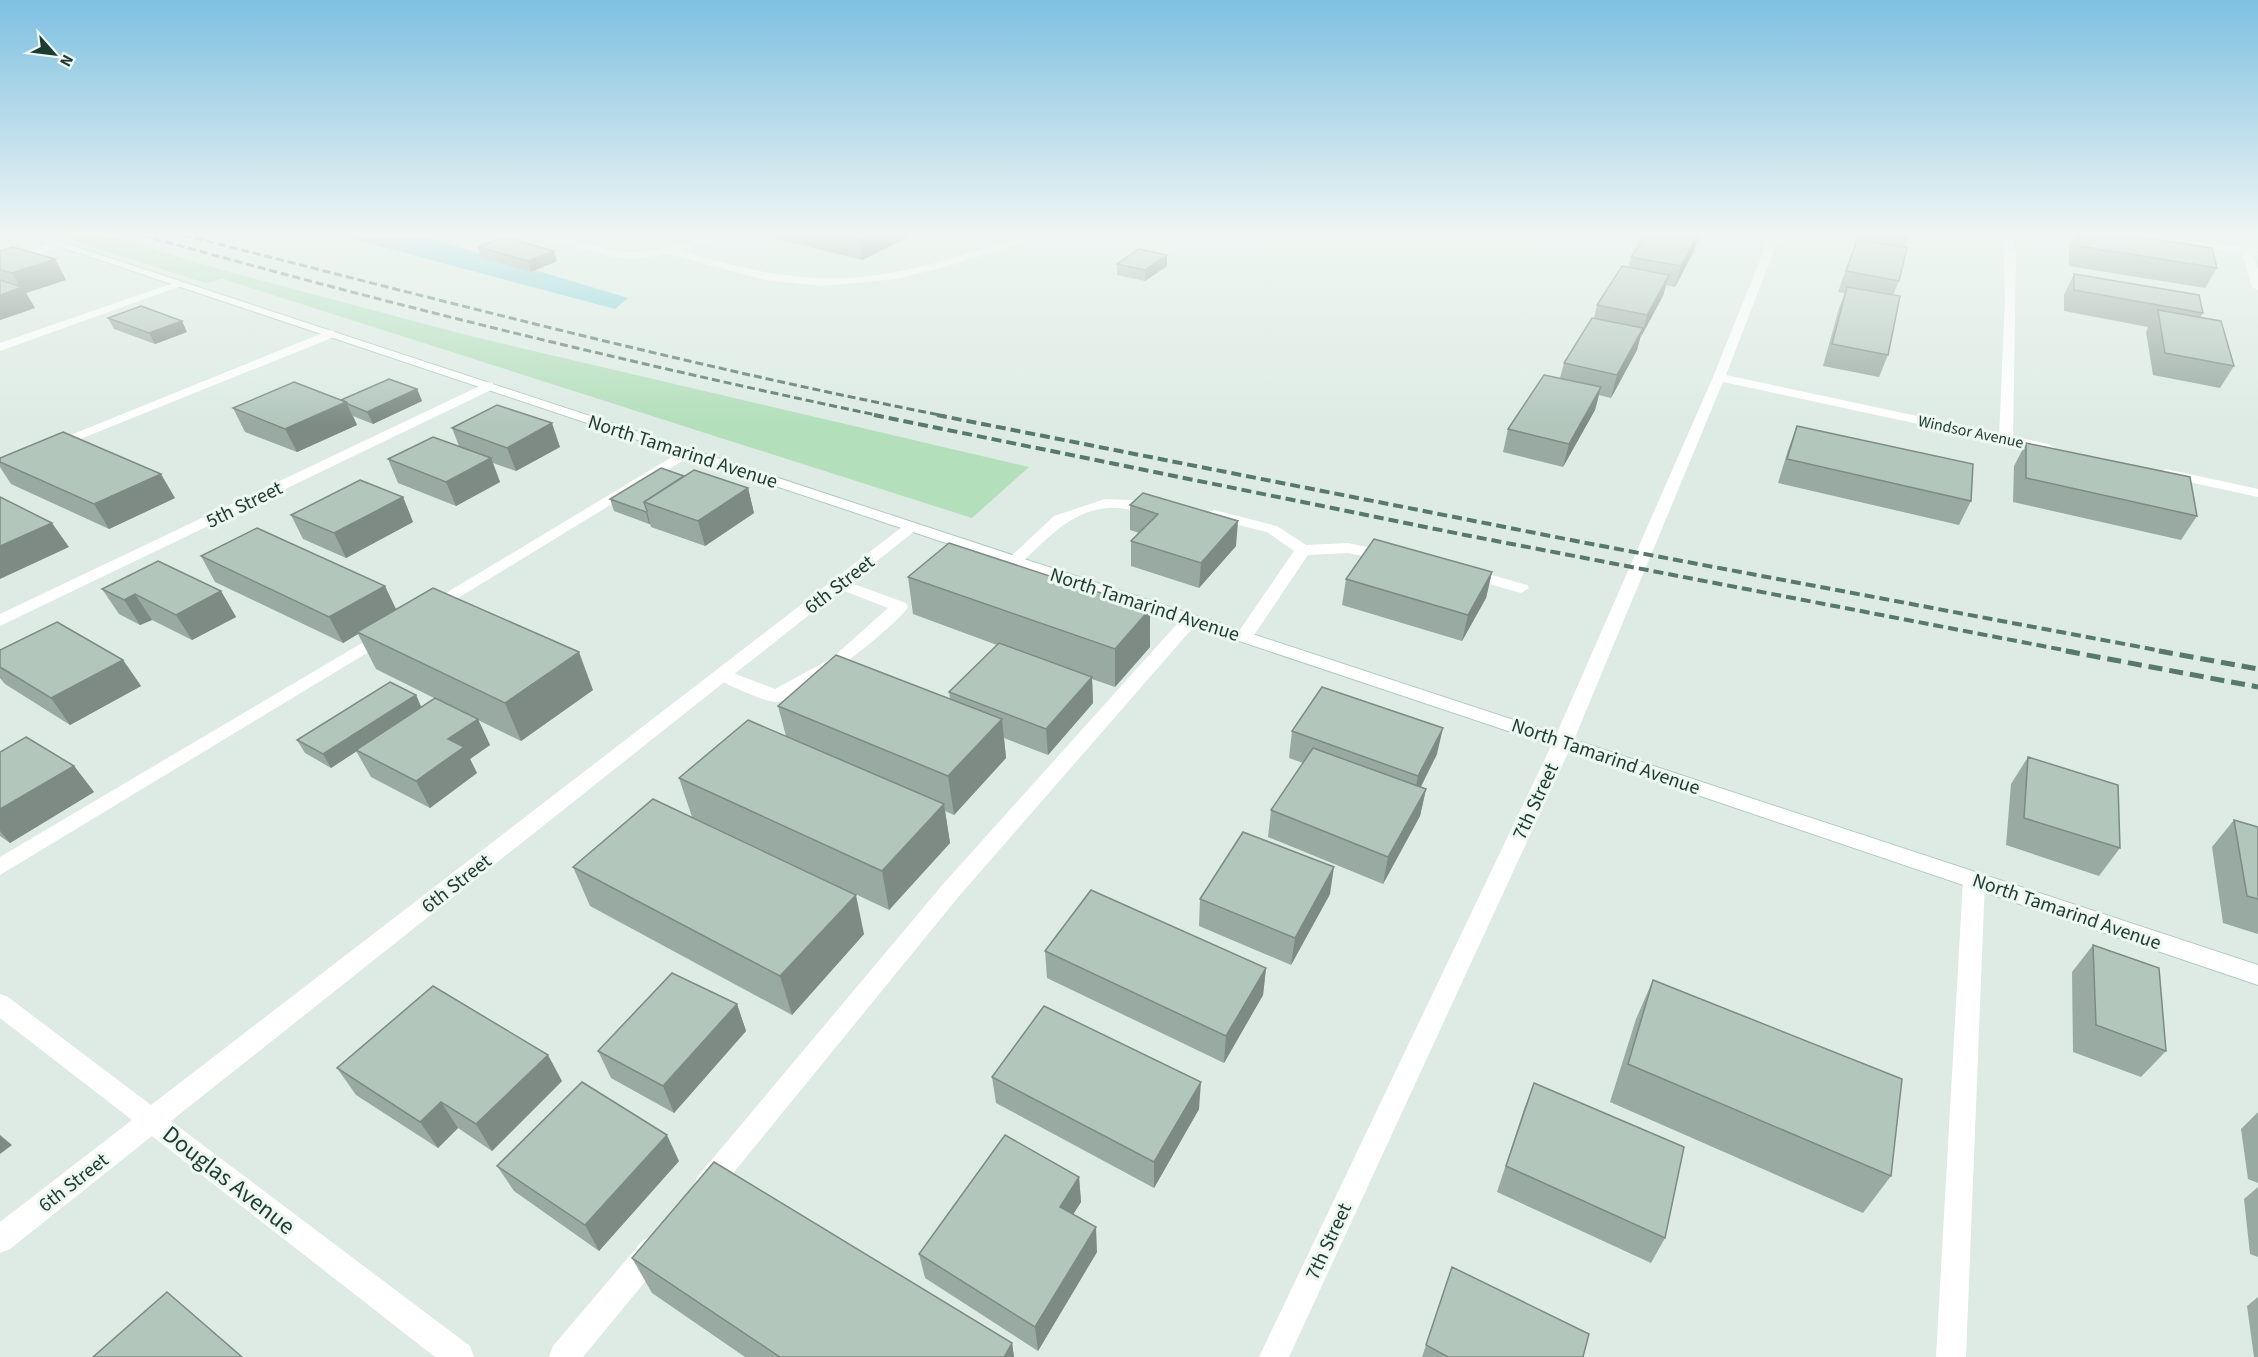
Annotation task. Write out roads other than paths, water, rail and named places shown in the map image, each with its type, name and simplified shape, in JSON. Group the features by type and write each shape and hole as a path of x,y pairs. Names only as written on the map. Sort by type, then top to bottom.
{"street":[{"path":"0,347 139,298"},
{"name":"North Tamarind Avenue","path":"223,298 1563,742 2258,975"},
{"name":"7th Street","path":"1274,1357 1563,742 1719,377 1750,298"},
{"path":"2006,439 2011,298"},
{"path":"44,449 330,334"},
{"name":"Windsor Avenue","path":"1719,377 2063,451"},
{"name":"5th Street","path":"0,621 488,386"},
{"path":"0,867 687,452"},
{"path":"2155,471 2258,493"},
{"path":"1014,561 1059,519 1105,502 1172,507"},
{"path":"1194,511 1272,529 1303,550 1348,548 1400,558"},
{"name":"6th Street","path":"0,1239 911,527"},
{"path":"1244,637 1303,550"},
{"path":"1454,570 1521,588"},
{"path":"722,675 776,696 838,662 900,607 840,584"},
{"path":"695,1200 952,889 1191,619"},
{"path":"1951,1357 1974,880"},
{"name":"Douglas Avenue","path":"0,1004 459,1357"},
{"path":"564,1357 664,1236"}],"water":[{"path":"575,298 628,298 615,309"}],"railway":[{"path":"378,298 510,332 881,416"},
{"path":"434,298 753,376 945,416"},
{"path":"874,415 1465,535 2074,652"},
{"path":"937,415 1586,543 2167,652"},
{"path":"2066,651 2258,687"},
{"path":"2159,651 2258,669"}]}
